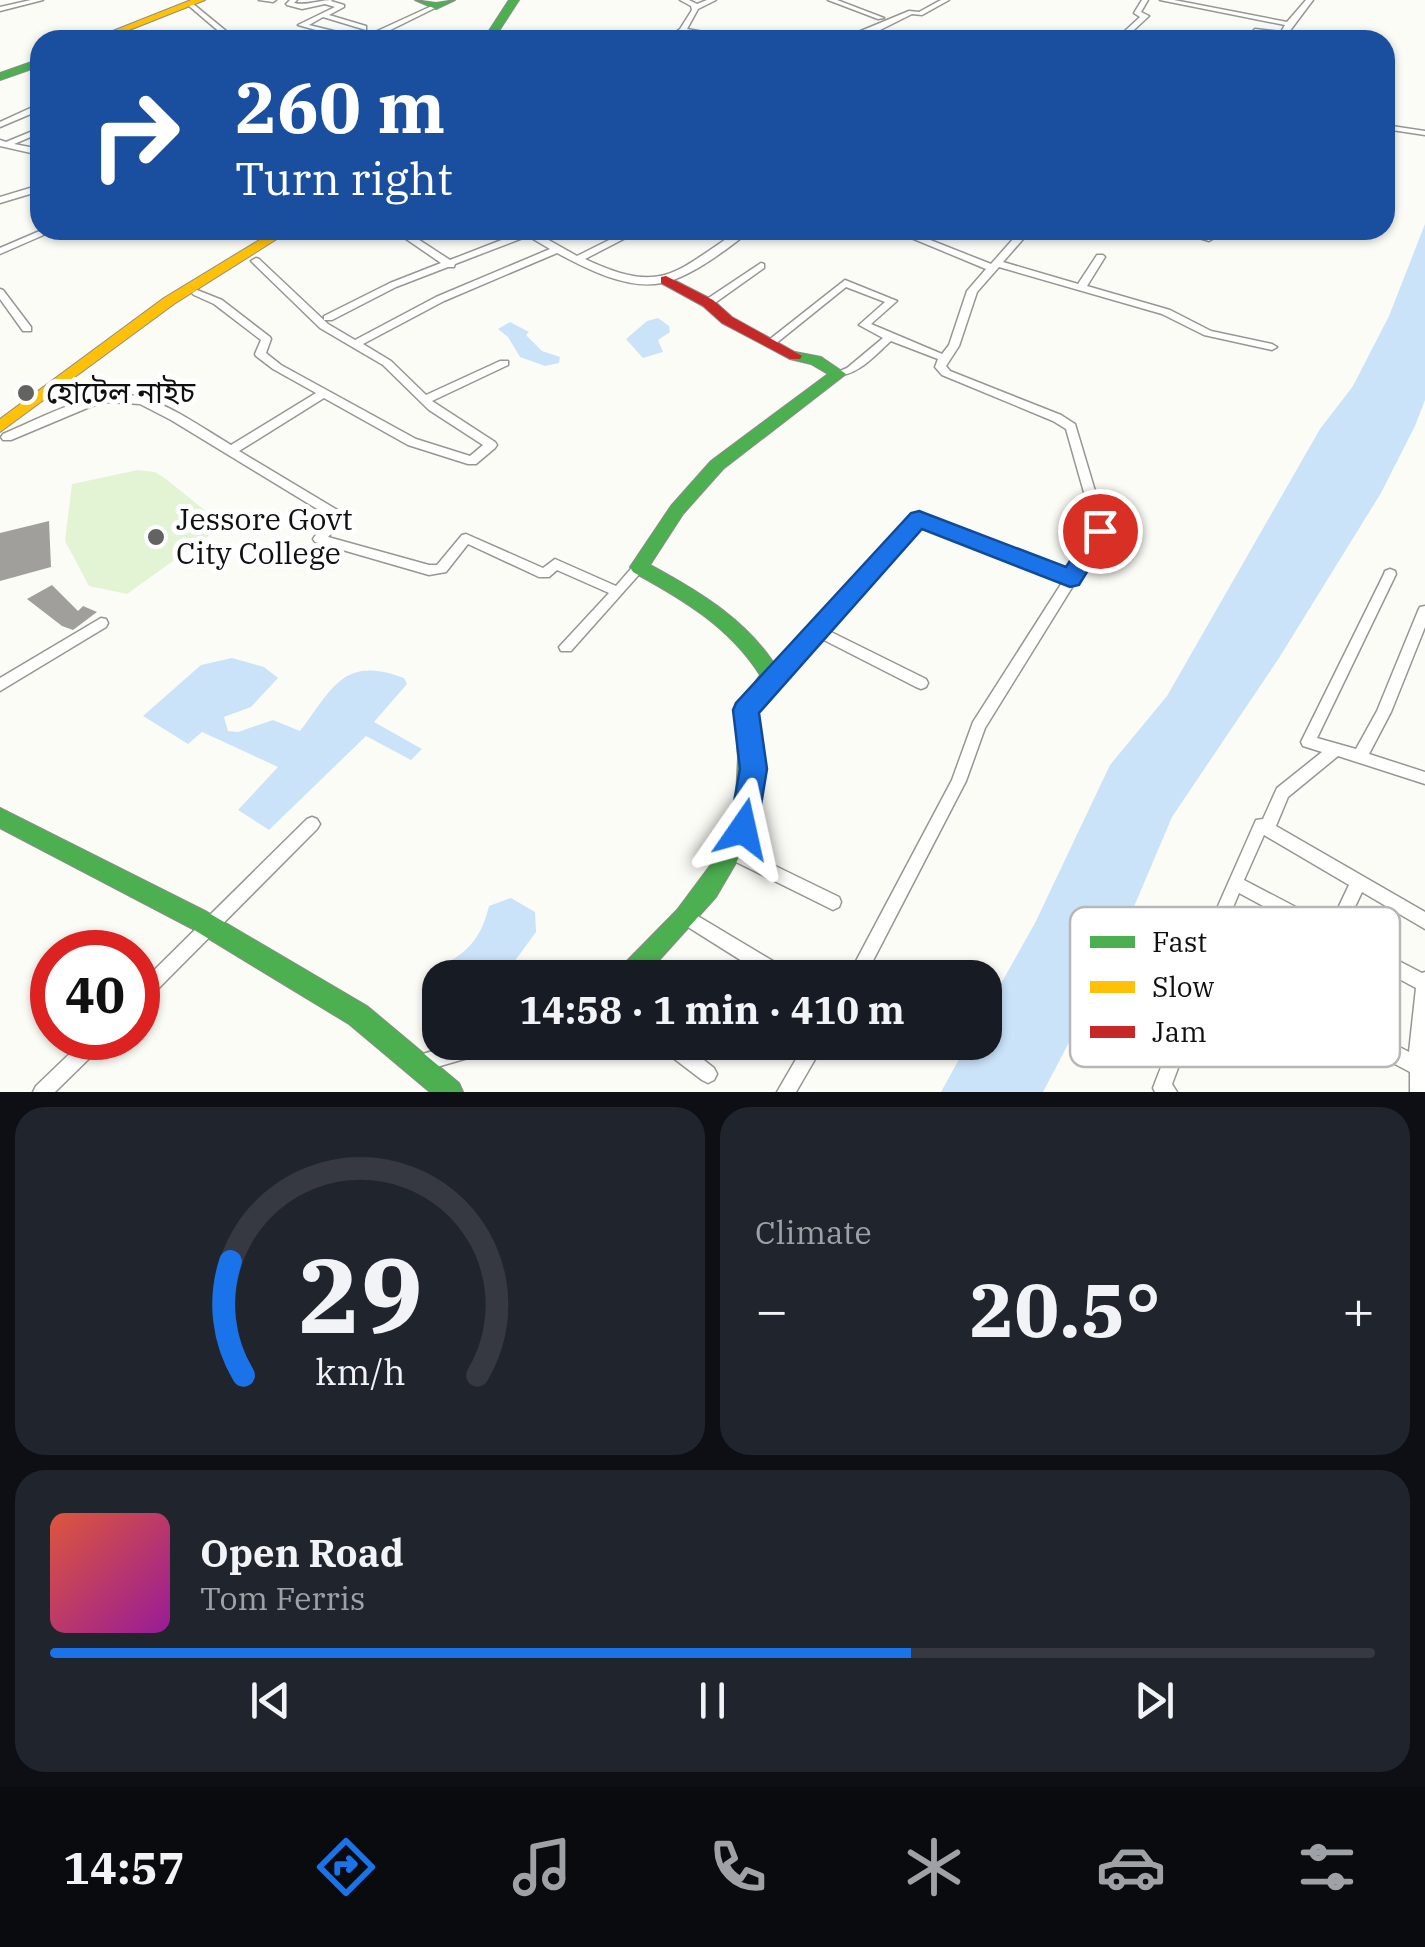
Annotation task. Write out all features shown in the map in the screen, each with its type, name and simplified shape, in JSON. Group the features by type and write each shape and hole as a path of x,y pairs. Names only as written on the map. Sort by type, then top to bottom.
{"main road":[{"path":"494,30 514,0"},
{"path":"121,30 195,2"},
{"path":"0,77 30,66"},
{"path":"2,435 273,240"},
{"path":"2,435 168,301 259,252"},
{"path":"643,960 708,893 734,853 754,769 746,710 771,674 746,644 684,591 639,567 678,510 717,465 838,374 816,360 797,357 770,344 666,280"},
{"path":"0,817 207,925 358,1016 450,1092"}],"street":[{"path":"0,10 40,0"},
{"path":"262,0 292,2 302,7 324,1 342,6 302,25 322,30"},
{"path":"683,0 696,7"},
{"path":"683,30 696,7 713,0"},
{"path":"831,0 880,18"},
{"path":"868,30 911,12 920,14 946,0"},
{"path":"1130,30 1145,16 1137,13 1145,0"},
{"path":"1164,0 1289,24"},
{"path":"1285,30 1310,0"},
{"path":"195,2 222,30"},
{"path":"384,30 435,2"},
{"path":"323,15 360,27 372,18"},
{"path":"0,124 30,111"},
{"path":"1395,128 1425,133"},
{"path":"4,143 30,134"},
{"path":"4,143 30,150"},
{"path":"0,200 30,191"},
{"path":"0,250 30,238"},
{"path":"413,240 451,265"},
{"path":"328,318 392,285 451,265 506,240"},
{"path":"543,240 578,259 642,283 666,280 730,240"},
{"path":"578,259 616,240"},
{"path":"924,240 994,265 1166,312 1216,336 1233,336 1272,347"},
{"path":"865,960 959,781 978,726 1100,531 1071,428 940,368 954,346 972,290 1017,240"},
{"path":"356,344 440,299 558,248"},
{"path":"197,293 218,302 266,339 260,354 412,442 472,461 491,445 434,408 400,372 324,326 259,252"},
{"path":"1081,288 1100,257"},
{"path":"708,303 761,266"},
{"path":"770,344 845,283 892,300 864,325 944,358"},
{"path":"0,292 28,328"},
{"path":"838,374 852,370 890,337"},
{"path":"429,398 504,362"},
{"path":"230,450 324,392"},
{"path":"2,435 89,402 128,399 156,406 340,517 318,539 429,570 442,569 466,538 544,574 555,564 618,592"},
{"path":"767,683 919,519 1070,579"},
{"path":"566,647 639,567"},
{"path":"1390,574 1308,742 1425,778"},
{"path":"1362,753 1384,712 1424,617"},
{"path":"0,685 101,623"},
{"path":"816,630 921,682"},
{"path":"1267,828 1282,793 1336,749"},
{"path":"160,974 312,824"},
{"path":"1225,907 1260,825 1400,907"},
{"path":"734,853 833,902"},
{"path":"1235,883 1279,907"},
{"path":"1347,907 1356,887"},
{"path":"1400,907 1425,922"},
{"path":"686,916 756,960"},
{"path":"1400,970 1425,982 1420,1092"},
{"path":"42,1092 75,1060"},
{"path":"416,1064 430,1060"},
{"path":"690,1060 708,1074"},
{"path":"786,1092 805,1060"},
{"path":"1168,1092 1162,1088 1170,1067"}],"green space":[{"path":"138,470 155,472 166,479 223,525 127,594 89,586 65,541 72,484"}],"water":[{"path":"1425,224 1425,400 1381,493 1279,658 1172,817 1134,907 1070,907 1070,1040 1043,1092 941,1092 959,1060 1002,1060 1002,982 1035,923 1110,765 1167,696 1320,429 1353,386 1389,316"},
{"path":"658,318 669,326 670,332 658,340 663,352 643,358 626,339 647,321"},
{"path":"510,322 529,332 526,335 542,351 560,357 559,363 545,366 520,357 498,329"},
{"path":"232,658 264,667 278,678 251,707 224,717 228,731 238,732 273,720 300,731 341,680 353,673 383,672 404,678 407,684 374,722 422,749 411,760 366,736 269,830 238,810 278,767 202,732 188,744 143,716 201,665"},
{"path":"511,898 535,912 536,932 515,960 451,960 476,938 489,906"}],"building":[{"path":"49,521 51,567 0,581 0,533"},
{"path":"52,585 78,611 83,606 97,612 73,630 62,626 27,599"}],"traffic: fast":[{"path":"420,0 436,6 450,0"},
{"path":"494,30 514,0"},
{"path":"0,77 30,66"},
{"path":"643,960 708,890 726,861 747,797 745,711 771,675 760,657 730,626 639,567 677,510 717,465 838,374 816,360 795,356"},
{"path":"0,817 199,920 358,1015 450,1092"}],"traffic: slow":[{"path":"121,30 200,0"},
{"path":"0,427 169,301 269,240"}],"traffic: jam":[{"path":"666,280 708,303 727,320 795,356"}],"place":[{"name":"হোটেল নাইচ","path":"26,393"},
{"name":"Jessore Govt City College","path":"156,537"}],"route":[{"path":"743,829 754,769 746,710 919,519 1070,579 1100,531"}]}
